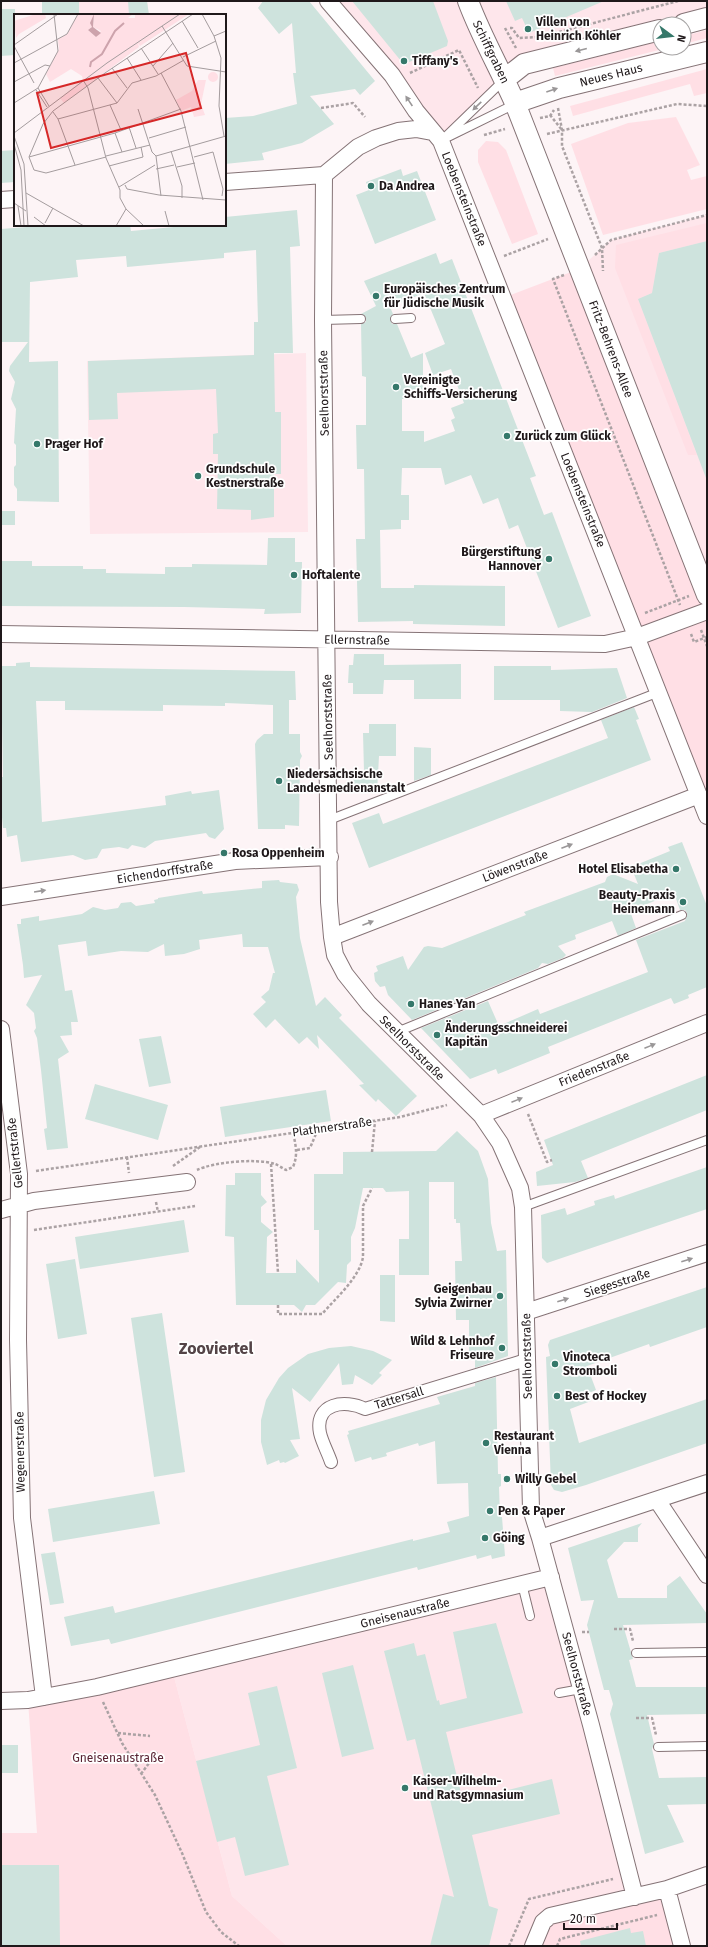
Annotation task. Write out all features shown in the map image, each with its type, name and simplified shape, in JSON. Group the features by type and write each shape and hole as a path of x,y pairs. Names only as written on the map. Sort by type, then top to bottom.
{"street":[{"name":"Loebensteinstraße","path":"328,1 395,80 436,136 635,630 707,816"},
{"name":"Schiffgraben","path":"468,1 478,28 505,79 515,103"},
{"path":"692,22 707,18"},
{"path":"505,79 524,64 652,32"},
{"name":"Neues Haus","path":"515,103 559,88 707,52"},
{"name":"Fritz-Behrens-Allee","path":"515,103 572,272 707,594"},
{"path":"226,182 324,175 358,147 376,138 398,131 416,129 436,136"},
{"name":"Seelhorststraße","path":"324,175 322,320 329,820 332,937 335,955 345,974 369,1004 461,1097 481,1115 500,1143 520,1188 523,1206 530,1509 551,1578 635,1897"},
{"path":"1,200 14,199"},
{"name":"Ellernstraße","path":"1,634 605,644 635,630 685,620 707,611"},
{"name":"Löwenstraße","path":"332,937 699,795"},
{"name":"Eichendorffstraße","path":"1,897 235,861 330,857"},
{"name":"Friedenstraße","path":"481,1115 707,1023"},
{"name":"Gellertstraße","path":"1,1029 19,1174 20,1206"},
{"path":"1,1210 34,1201 186,1182"},
{"name":"Wegenerstraße","path":"20,1206 18,1340 22,1518 44,1697"},
{"name":"Siegesstraße","path":"526,1312 707,1253"},
{"name":"Tattersall","path":"331,1462 320,1432 321,1417 328,1408 339,1403 355,1404 365,1409 526,1360"},
{"path":"540,1538 707,1483"},
{"path":"656,1500 707,1575"},
{"name":"Gneisenaustraße","path":"1,1701 44,1697 97,1687 551,1578"},
{"path":"533,1946 543,1922 550,1916 667,1889 707,1875"},
{"path":"667,1889 682,1946"}],"lane":[{"path":"436,136 505,79"},
{"path":"436,136 515,103"},
{"path":"395,318 411,318"},
{"path":"322,320 361,319"},
{"path":"329,820 659,692"},
{"path":"397,1032 682,915"},
{"path":"523,1206 707,1140"},
{"path":"522,1584 530,1616"},
{"path":"636,1653 707,1652"},
{"path":"559,1694 581,1689"},
{"path":"658,1747 707,1746"}],"path":[{"path":"510,28 512,28 519,38 540,37 678,1"},
{"path":"395,80 458,50"},
{"path":"321,108 353,103 365,117"},
{"path":"562,130 677,104 707,106"},
{"path":"558,108 562,130 562,146 602,248 602,269 605,276"},
{"path":"550,116 562,130"},
{"path":"707,215 611,240 572,272 553,279 694,642 705,637 707,646"},
{"path":"515,252 550,239"},
{"path":"635,630 641,615 688,596"},
{"name":"Plathnerstraße","path":"19,1174 375,1121 432,1110 452,1104 461,1097"},
{"path":"521,1099 548,1162 552,1160"},
{"path":"372,1152 375,1121"},
{"path":"297,1150 310,1148 318,1129"},
{"path":"186,1182 193,1171 208,1165 225,1162 271,1164 286,1170 293,1167 297,1157 294,1133"},
{"path":"271,1164 278,1273"},
{"path":"278,1305 278,1314 322,1314 357,1274 364,1257 363,1206 372,1188"},
{"path":"20,1232 195,1206"},
{"path":"614,1629 630,1630 636,1653"},
{"path":"97,1687 106,1711 155,1795 182,1853 206,1912 221,1932 239,1946"},
{"path":"636,1718 652,1718 658,1747"},
{"path":"118,1733 150,1736"},
{"path":"142,1774 157,1752"},
{"path":"557,1946 560,1939 673,1911"}],"shaded area":[{"path":"79,1 147,1 149,14 79,14"},
{"path":"328,1 707,1 707,18 692,22 692,16 652,16 652,26 524,64 441,141"},
{"path":"707,215 707,595 579,269 611,240"},
{"name":"Grundschule Kestnerstraße","path":"306,353 308,532 90,534 87,361"},
{"name":"Kaiser-Wilhelm- und Ratsgymnasium","path":"551,1577 635,1897 533,1946 287,1946 232,1896 172,1669"}],"green space":[{"path":"707,30 707,38 692,42 692,34"},
{"path":"652,43 652,52 555,76 553,68"},
{"path":"707,69 707,93 694,96 690,84 573,116 570,106"},
{"path":"676,117 700,165 687,170 691,180 707,176 707,209 603,235 571,144 628,123"},
{"path":"486,141 498,142 506,150 538,234 512,244 478,162 478,150"},
{"path":"707,223 707,241 659,253 652,293 638,299 697,455 688,455 615,268 616,245"},
{"path":"579,269 707,595 707,816 503,298"},
{"path":"172,1669 232,1896 287,1946 1,1946 1,1833 37,1833 28,1700"},
{"path":"667,1889 682,1946 533,1946 543,1922"}],"building":[{"path":"42,1 79,1 79,14 42,14"},
{"path":"128,1 147,1 149,14 129,14"},
{"path":"263,1 309,1 375,81 360,95 355,89 310,96 334,124 302,143 262,153 264,160 226,164 226,118 253,116 297,104 293,73 296,73 292,23 279,34 258,8"},
{"path":"352,1 433,1 448,41 447,46 407,63 401,61"},
{"path":"506,1 604,1 529,33 522,18 515,21"},
{"path":"1,9 15,9 14,55 1,56"},
{"path":"14,150 14,182 1,183 1,151"},
{"path":"401,169 403,176 417,171 436,220 375,244 356,195 369,190 366,182"},
{"path":"297,210 300,246 290,247 293,353 274,353 275,412 281,412 281,474 274,474 274,517 251,520 251,510 217,509 218,454 213,454 213,434 218,433 216,389 117,393 118,419 89,420 88,361 254,355 254,322 258,322 256,250 224,253 224,258 127,267 126,256 76,260 78,277 30,282 29,362 58,361 59,502 17,501 17,489 14,485 14,467 16,465 16,445 14,443 16,409 11,399 15,382 9,371 10,366 28,342 1,342 1,229 39,226 130,226 131,231 184,226 226,226 226,217"},
{"path":"707,241 706,478 638,299 652,293 659,253"},
{"path":"436,253 440,264 452,259 536,476 530,478 544,515 552,512 591,616 558,628 518,525 509,529 498,498 483,504 471,475 445,485 441,468 402,468 401,495 409,495 409,520 401,520 401,529 380,530 381,588 414,588 414,585 505,586 505,626 413,624 413,621 358,622 356,539 365,539 364,469 357,469 356,425 366,425 366,377 362,376 361,324 366,322 366,318 361,314 376,306 364,281","holes":["424,293 445,344 425,353 433,375 451,369 464,403 451,408 455,418 451,420 455,431 424,442 424,431 402,431 402,399 424,399 422,379 423,353 411,358 397,324 392,324 390,319 393,314 390,307"]},
{"path":"1,511 15,511 15,525 1,525"},
{"path":"268,538 295,538 295,562 302,562 301,613 264,614 265,609 184,607 1,606 2,561 32,561 32,566 83,566 83,569 106,569 106,573 165,574 165,567 192,567 192,564 267,565"},
{"path":"354,654 384,654 384,665 461,664 461,699 414,699 414,680 384,680 383,694 353,694 353,683 348,683 349,665 353,665"},
{"path":"30,662 30,667 295,671 296,700 289,700 289,734 300,734 300,752 302,756 300,760 299,826 285,825 285,829 258,829 255,744 264,734 273,734 273,705 225,703 225,706 163,705 163,711 65,710 65,701 36,701 42,822 166,805 165,796 191,791 192,794 219,790 224,829 215,839 209,837 206,833 155,841 145,848 132,845 128,849 119,847 102,849 97,858 85,860 73,855 21,862 17,835 7,837 6,828 3,828 1,806 1,777 3,777 1,666 16,666 16,663"},
{"path":"494,666 551,666 551,670 617,668 627,698 592,712 560,711 560,700 494,700"},
{"path":"634,707 639,719 636,720 651,760 369,868 352,823 379,813 383,824 608,738 601,720"},
{"path":"369,724 396,724 396,756 379,756 377,793 353,792 354,770 364,771 363,733 369,733"},
{"path":"414,747 431,748 431,775 414,781"},
{"path":"682,842 707,906 707,987 688,995 689,998 674,1004 671,998 548,1047 550,1053 498,1074 496,1069 470,1079 421,1028 488,1001 499,1026 538,1009 540,1014 648,972 636,940 685,921 687,913 685,910 680,910 674,893 630,911 636,928 618,936 612,921 575,935 576,939 558,946 566,955 563,958 548,964 542,963 538,968 412,1020 388,995 385,986 380,987 375,981 374,973 378,971 376,966 403,956 408,970 424,947 428,946 442,948 526,915 524,912 605,882 607,877 613,874 638,884 631,867 670,851 668,847"},
{"path":"279,880 280,882 297,884 299,890 296,897 300,938 316,1006 325,997 342,1015 339,1018 417,1096 396,1116 378,1099 376,1102 359,1085 364,1084 317,1035 319,1049 307,1037 299,1044 275,1019 266,1028 253,1014 266,1002 261,997 269,990 273,973 275,973 268,947 243,947 242,934 199,940 200,949 184,954 165,956 164,944 148,952 121,951 88,956 86,941 58,945 65,991 72,990 78,1022 71,1022 72,1035 60,1036 69,1052 58,1059 68,1148 47,1150 44,1129 47,1128 37,1038 34,1031 36,1028 34,1013 26,1005 42,975 24,978 17,924 21,924 21,919 39,916 39,921 82,914 93,907 105,910 118,908 121,903 131,902 136,906 155,903 154,900 158,898 202,891 203,894 262,888 262,881"},
{"path":"161,1036 171,1083 149,1087 139,1039"},
{"path":"707,1075 707,1110 581,1161 588,1178 575,1182 537,1186 536,1172 553,1165 544,1140"},
{"path":"95,1084 168,1105 158,1140 85,1119"},
{"path":"326,1090 331,1121 225,1137 220,1107"},
{"path":"457,1131 478,1151 488,1179 491,1223 497,1251 506,1250 508,1356 475,1368 475,1355 469,1355 469,1320 456,1320 455,1261 462,1261 460,1223 456,1223 456,1219 454,1219 454,1182 429,1182 429,1275 399,1275 399,1239 409,1239 409,1191 386,1192 383,1188 363,1188 355,1228 351,1237 351,1261 347,1265 346,1283 338,1282 315,1305 306,1305 302,1312 294,1305 236,1305 234,1237 225,1236 226,1185 235,1185 235,1173 261,1173 261,1195 267,1202 261,1207 261,1222 273,1232 267,1237 266,1273 296,1273 296,1259 319,1283 319,1230 314,1230 314,1174 343,1174 343,1152 436,1151"},
{"path":"707,1167 707,1209 547,1263 542,1258 541,1215 565,1208 567,1215 595,1205 594,1201 614,1195 615,1199"},
{"path":"184,1220 189,1252 80,1269 75,1237"},
{"path":"75,1259 87,1334 58,1339 46,1264"},
{"path":"380,1275 395,1275 395,1322 380,1321"},
{"path":"707,1287 707,1327 650,1347 649,1344 587,1366 596,1390 589,1393 591,1401 570,1409 579,1443 707,1399 707,1443 586,1485 562,1492 554,1490 551,1485 546,1357 550,1356 548,1345 550,1340"},
{"path":"162,1313 185,1472 154,1477 131,1318"},
{"path":"351,1346 373,1351 392,1360 379,1373 382,1375 372,1385 355,1375 353,1384 342,1385 339,1363 310,1402 292,1388 300,1439 290,1440 299,1456 285,1463 280,1463 279,1460 267,1465 261,1442 261,1420 266,1400 279,1378 288,1368 308,1354 329,1348"},
{"path":"496,1377 498,1474 501,1474 501,1486 499,1487 500,1517 502,1517 505,1556 492,1559 491,1555 477,1559 476,1555 418,1570 417,1567 111,1644 109,1639 71,1646 64,1617 113,1606 115,1613 413,1539 413,1541 450,1532 447,1522 469,1516 468,1483 437,1484 435,1441 419,1446 418,1443 386,1453 387,1456 372,1460 371,1457 355,1462 347,1435 349,1434 348,1431 440,1404 437,1397 475,1386 475,1383"},
{"path":"154,1491 160,1524 53,1542 48,1509"},
{"path":"642,1523 638,1528 638,1542 624,1542 607,1560 618,1598 667,1598 667,1586 680,1576 707,1614 707,1623 623,1625 633,1659 629,1660 636,1687 707,1687 707,1714 647,1715 654,1744 652,1749 659,1778 707,1777 707,1804 667,1805 684,1842 645,1854 610,1714 613,1704 609,1690 604,1690 587,1625 594,1600 581,1601 568,1548"},
{"path":"55,1552 64,1603 50,1605 41,1554"},
{"path":"496,1623 523,1713 446,1732 463,1801 552,1779 560,1814 472,1835 489,1906 498,1909 489,1946 430,1946 443,1894 454,1897 415,1739 407,1741 384,1651 414,1643 417,1656 425,1654 437,1701 439,1700 440,1705 467,1698 453,1632"},
{"path":"353,1665 374,1749 342,1757 322,1673"},
{"path":"277,1686 297,1768 267,1776 289,1865 245,1876 235,1837 217,1842 196,1761 260,1745 248,1693"},
{"path":"1,1745 18,1745 18,1773 1,1773"},
{"path":"1,1865 59,1865 60,1946 1,1946"},
{"path":"630,1928 631,1933 643,1931 646,1946 581,1946 580,1941"}],"place":[{"name":"Villen von Heinrich Köhler","path":"528,29"},
{"name":"Tiffany's","path":"404,61"},
{"name":"Da Andrea","path":"371,186"},
{"name":"Europäisches Zentrum für Jüdische Musik","path":"376,296"},
{"name":"Vereinigte Schiffs-Versicherung","path":"396,387"},
{"name":"Zurück zum Glück","path":"507,436"},
{"name":"Prager Hof","path":"37,444"},
{"name":"Grundschule Kestnerstraße","path":"198,476"},
{"name":"Bürgerstiftung Hannover","path":"549,559"},
{"name":"Hoftalente","path":"294,575"},
{"name":"Niedersächsische Landesmedienanstalt","path":"279,781"},
{"name":"Rosa Oppenheim","path":"224,853"},
{"name":"Hotel Elisabetha","path":"676,869"},
{"name":"Beauty-Praxis Heinemann","path":"683,902"},
{"name":"Hanes Yan","path":"411,1004"},
{"name":"Änderungsschneiderei Kapitän","path":"437,1035"},
{"name":"Geigenbau Sylvia Zwirner","path":"500,1296"},
{"name":"Wild & Lehnhof Friseure","path":"502,1348"},
{"name":"Vinoteca Stromboli","path":"555,1364"},
{"name":"Best of Hockey","path":"557,1396"},
{"name":"Restaurant Vienna","path":"486,1443"},
{"name":"Willy Gebel","path":"507,1479"},
{"name":"Pen & Paper","path":"490,1511"},
{"name":"Göing","path":"485,1538"},
{"name":"Kaiser-Wilhelm- und Ratsgymnasium","path":"405,1788"}],"district":[{"name":"Zooviertel","path":"216,1348"}]}
